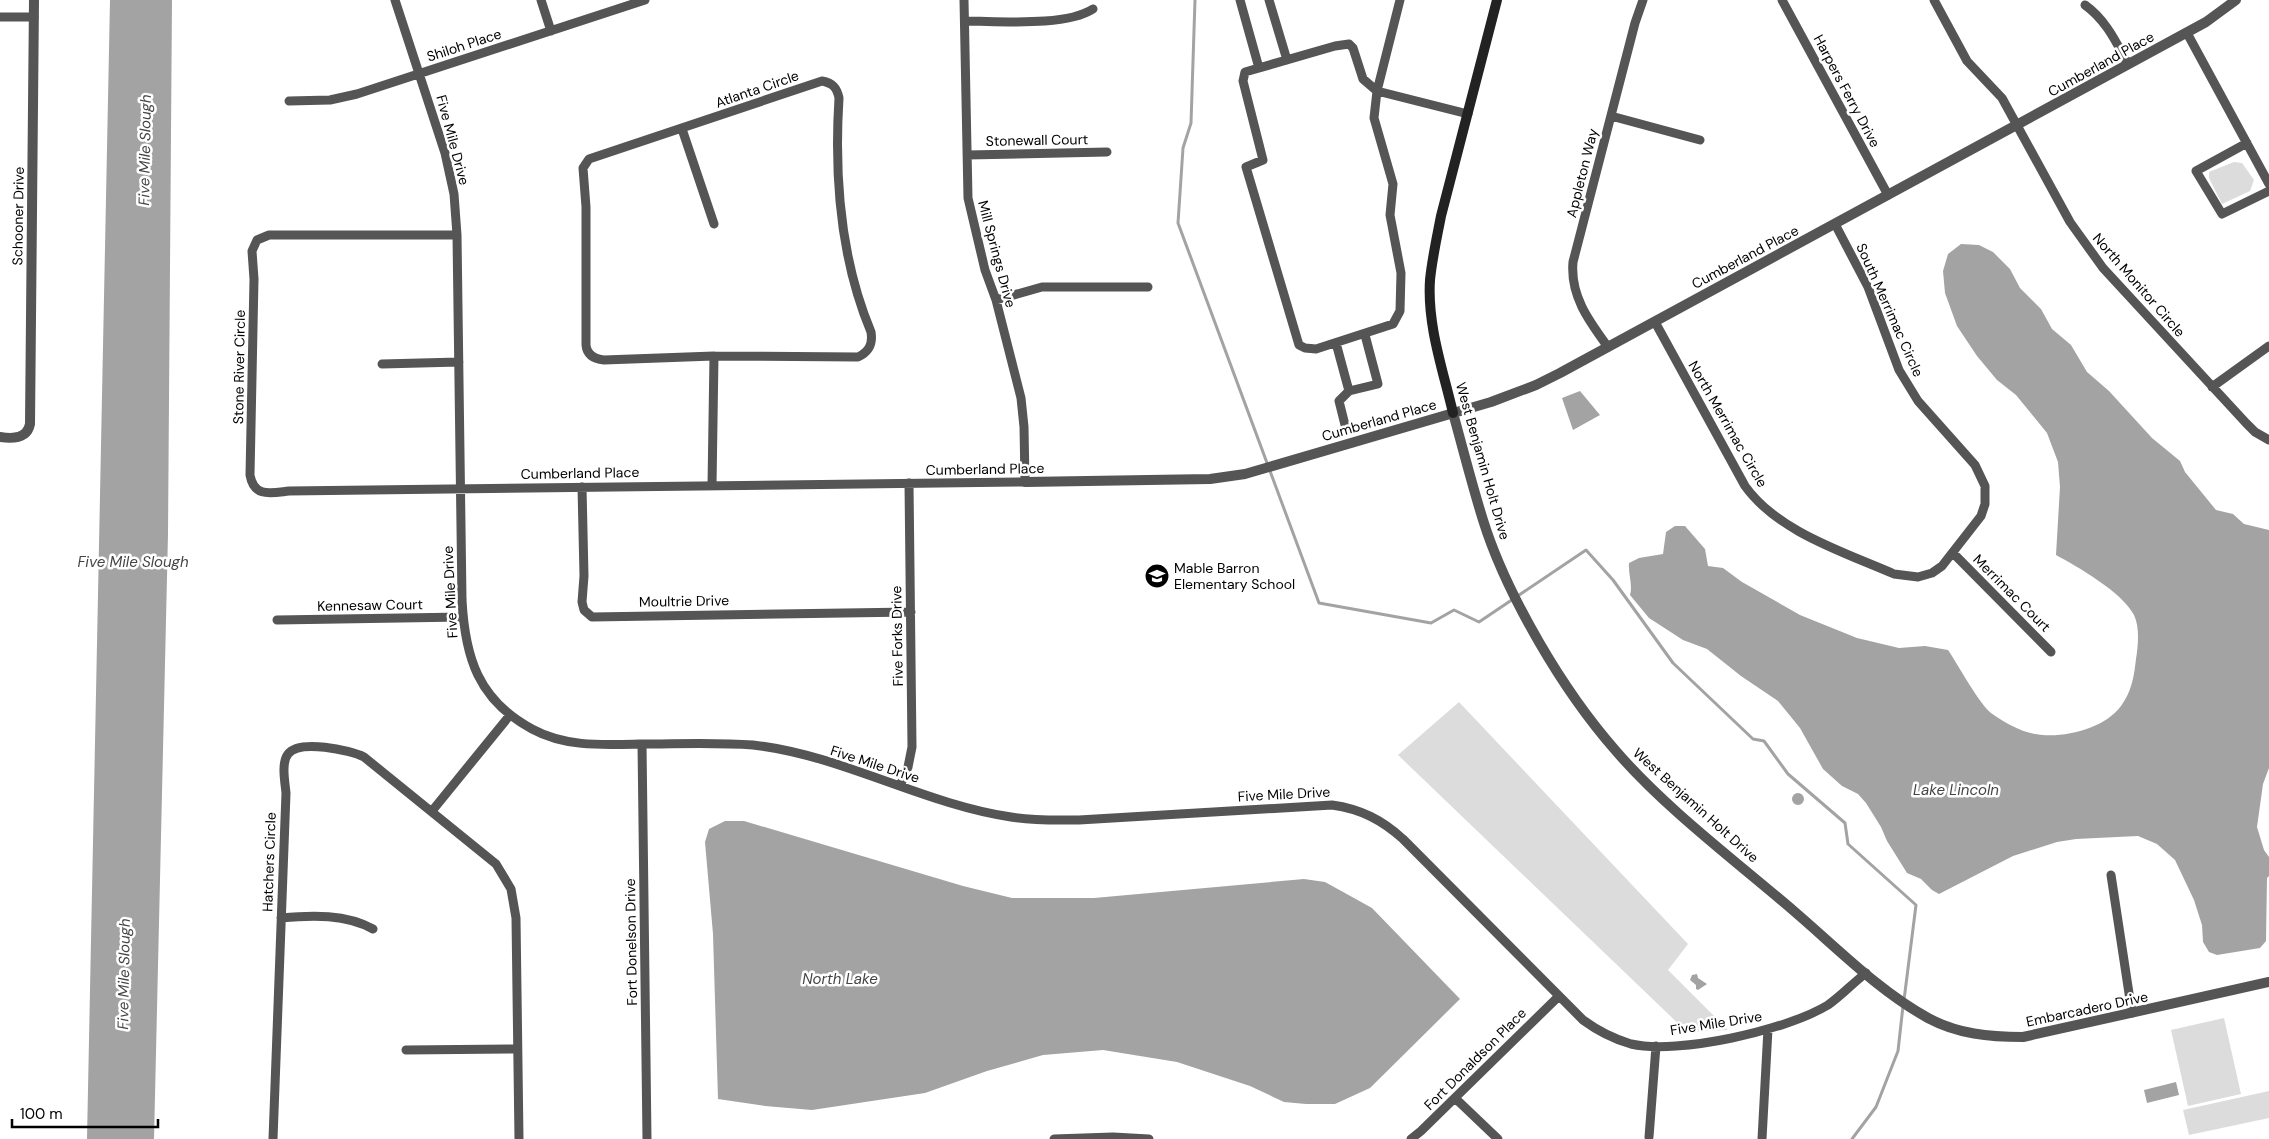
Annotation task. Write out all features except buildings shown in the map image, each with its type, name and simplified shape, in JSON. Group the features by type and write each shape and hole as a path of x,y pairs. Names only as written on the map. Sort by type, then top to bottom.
{"main road":[{"name":"West Benjamin Holt Drive","path":"1454,413 1435,337 1431,312 1430,282 1438,232 1496,0"}],"street":[{"name":"Schooner Drive","path":"0,437 19,438 27,432 30,424 34,0"},
{"name":"Five Mile Drive","path":"395,0 445,153 454,194 457,235 463,617 466,644 477,674 492,696 510,715 542,734 572,743 720,744 772,748 804,755 972,809 1012,818 1045,820 1332,805 1356,810 1380,820 1404,839 1583,1020 1609,1036 1632,1044 1656,1046 1697,1043 1768,1029 1809,1016 1829,1004 1866,973"},
{"path":"540,0 551,31"},
{"name":"Shiloh Place","path":"289,101 330,100 357,94 645,0"},
{"name":"Mill Springs Drive","path":"964,0 968,198 972,222 985,270 996,300 1021,398 1024,427 1025,482"},
{"path":"1240,0 1259,68"},
{"path":"1269,0 1287,60"},
{"path":"1400,0 1377,90 1374,118 1393,184 1390,215 1401,273 1400,311 1398,318 1393,324 1336,343 1316,348 1305,348 1299,344 1246,167 1263,160 1243,81 1245,72 1335,46 1349,44 1353,48 1363,79 1377,90 1468,114"},
{"name":"Appleton Way","path":"1608,347 1592,326 1577,298 1572,276 1573,262 1635,23 1643,0"},
{"name":"Harpers Ferry Drive","path":"1782,0 1888,195"},
{"name":"North Monitor Circle","path":"1934,0 1967,61 1997,91 2082,241 2103,268 2212,387 2246,423 2269,440"},
{"name":"Cumberland Place","path":"460,489 1227,478 1454,413 1536,386 2187,33 2216,16 2236,0"},
{"path":"2085,5 2095,12 2107,26 2128,64"},
{"path":"965,22 1060,20 1082,17 1093,9"},
{"path":"0,17 34,17"},
{"path":"2187,33 2269,184"},
{"name":"Atlanta Circle","path":"822,81 832,84 837,90 841,216 851,271 872,339 869,350 858,357 714,356 604,360 596,359 590,355 586,344 585,164 596,155 682,128 822,81"},
{"path":"1611,116 1700,140"},
{"path":"682,128 714,224"},
{"path":"2247,143 2196,171 2222,214 2269,191"},
{"name":"Stonewall Court","path":"967,155 1107,152"},
{"name":"South Merrimac Circle","path":"1835,224 1868,288 1899,370 1918,401 1975,465 1983,480 1985,498 1983,511 1973,528 1953,553"},
{"name":"Stone River Circle","path":"457,235 269,235 257,240 252,251 254,279 250,475 254,488 268,493 289,491 460,489"},
{"path":"996,300 1042,287 1148,287"},
{"name":"North Merrimac Circle","path":"1655,322 1746,486 1760,504 1773,516 1793,528 1902,577 1918,577 1932,573 1942,566 1953,553"},
{"path":"1345,425 1339,401 1349,391 1378,384 1364,334"},
{"path":"1336,343 1349,391"},
{"path":"2212,387 2269,346"},
{"path":"712,486 714,356"},
{"path":"382,364 459,362"},
{"name":"West Benjamin Holt Drive","path":"1454,413 1484,522 1502,568 1538,641 1573,695 1616,751 1640,776 1681,814 1866,973"},
{"name":"Five Forks Drive","path":"900,786 908,767 912,746 909,483"},
{"name":"Moultrie Drive","path":"582,487 584,576 582,602 584,610 592,617 911,612"},
{"name":"Merrimac Court","path":"1953,553 2051,652"},
{"name":"Kennesaw Court","path":"278,620 463,617"},
{"path":"432,811 510,715"},
{"name":"Fort Donelson Drive","path":"642,744 647,1139"},
{"name":"Hatchers Circle","path":"273,1139 285,760 293,749 300,746 335,749 358,754 377,766 496,864 511,889 516,918 519,1139"},
{"path":"2111,875 2132,1013"},
{"path":"281,918 297,916 347,919 373,929"},
{"name":"Embarcadero Drive","path":"1866,973 1929,1018 1955,1030 1995,1037 2028,1037 2269,982"},
{"name":"Fort Donaldson Place","path":"1411,1139 1558,996"},
{"path":"1762,1139 1768,1029"},
{"path":"1649,1137 1656,1046"},
{"path":"406,1050 517,1048"},
{"path":"1455,1098 1498,1139"},
{"path":"1054,1139 1113,1137 1149,1139"}],"shaded area":[{"path":"2234,162 2242,163 2254,180 2250,191 2222,204 2209,178 2209,172"},
{"path":"1459,702 1688,944 1668,970 1728,1030 1687,1032 1398,755"},
{"path":"2224,1018 2241,1094 2188,1106 2171,1030"},
{"path":"2269,1091 2269,1118 2189,1135 2183,1110"}],"water":[{"name":"Five Mile Slough","path":"110,0 172,0 168,534 154,1139 87,1139"},
{"name":"Lake Lincoln","path":"1961,244 1979,245 1993,252 2010,269 2020,288 2041,309 2052,329 2071,345 2087,372 2109,391 2152,438 2180,461 2185,472 2216,510 2233,514 2244,524 2269,530 2269,768 2263,784 2257,827 2264,850 2269,857 2269,876 2267,878 2266,941 2260,948 2217,955 2209,952 2203,942 2202,925 2194,900 2175,860 2157,844 2138,836 2076,839 2057,842 2013,856 1939,894 1921,879 1907,873 1866,803 1858,794 1842,786 1823,769 1800,728 1778,701 1741,676 1707,649 1683,640 1649,618 1630,595 1629,563 1639,558 1663,554 1666,532 1675,526 1685,526 1705,549 1708,566 1723,568 1742,582 1800,615 1857,638 1899,648 1925,646 1948,650 1986,709 2018,729 2035,734 2058,735 2082,731 2114,714 2125,700 2133,677 2138,643 2136,620 2128,606 2110,589 2056,555 2060,487 2058,462 2047,433 2016,395 1997,380 1977,356 1957,326 1945,293 1943,271 1948,254"},
{"path":"1580,391 1600,415 1573,430 1562,398"},
{"path":"1796,793 1800,793 1804,799 1800,805 1796,805 1792,801 1792,797"},
{"name":"North Lake","path":"725,821 744,821 963,886 1012,898 1094,898 1304,879 1325,882 1372,908 1460,999 1370,1088 1335,1104 1284,1102 1250,1086 1177,1062 1103,1050 1043,1055 987,1071 925,1093 812,1110 718,1099 713,934 705,842 709,829"},
{"path":"1697,974 1698,978 1707,984 1698,990 1696,985 1690,980 1692,975"},
{"path":"2176,1082 2179,1095 2147,1103 2144,1090"}],"waterway":[{"path":"1195,0 1191,123 1183,148 1178,223 1319,603 1431,623 1454,610 1479,622 1586,550 1613,580 1673,663 1753,739 1764,741 1788,774 1845,823 1848,844 1916,905 1904,1000"},
{"path":"1852,1139 1876,1107 1898,1051 1903,1006"}],"place":[{"name":"Mable Barron Elementary School","path":"1157,576"}]}
